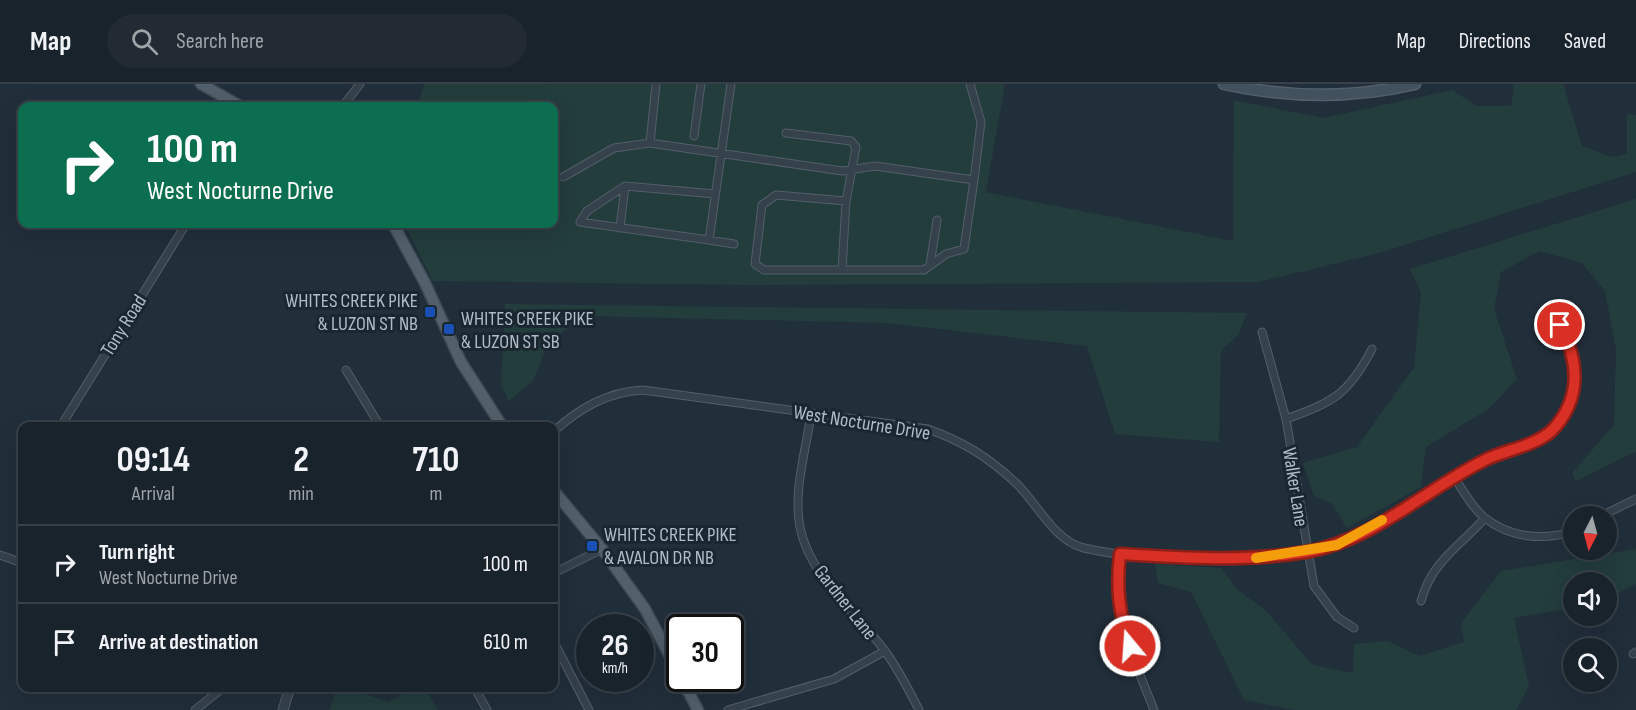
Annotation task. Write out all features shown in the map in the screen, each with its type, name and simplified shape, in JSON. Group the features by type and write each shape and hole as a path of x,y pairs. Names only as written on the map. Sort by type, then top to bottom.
{"main road":[{"path":"201,84 233,102"},
{"path":"1224,84 1280,94 1321,96 1354,95 1415,84"},
{"path":"395,228 425,283 461,362 499,422"},
{"path":"558,496 602,549 645,609 666,649"},
{"path":"688,692 698,710"}],"street":[{"path":"346,102 360,84"},
{"path":"650,143 656,84"},
{"path":"694,136 701,84"},
{"path":"709,240 731,84"},
{"path":"846,201 776,195 769,199 762,205 755,264 764,270 924,270 946,254 964,249 981,123 970,84"},
{"path":"786,133 851,141 856,147 846,201 842,270"},
{"path":"563,177 614,148 650,143 842,171 875,166 974,180"},
{"path":"715,194 625,186 587,211 580,222 734,244"},
{"path":"620,228 625,186"},
{"path":"930,265 937,220"},
{"name":"Tony Road","path":"63,422 184,228"},
{"name":"West Nocturne Drive","path":"558,428 594,402 618,393 643,390 928,429 961,441 992,462 1018,485 1056,530 1081,547 1120,554 1236,560 1306,552 1337,545 1353,538 1454,477 1489,458 1530,443 1555,428 1571,403 1576,375 1568,341 1551,309"},
{"name":"Walker Lane","path":"1262,332 1286,419 1306,552 1314,586 1325,605 1336,617 1354,628"},
{"path":"1286,419 1318,407 1344,392 1358,377 1372,349"},
{"path":"346,369 378,422"},
{"name":"Gardner Lane","path":"811,414 799,494 800,527 817,568 885,651 919,710"},
{"path":"1454,477 1485,518 1516,534 1535,538 1563,533"},
{"path":"1617,508 1636,499"},
{"path":"1421,601 1426,583 1441,560 1468,537 1485,518"},
{"path":"558,571 602,549"},
{"path":"1120,554 1116,584 1120,616 1154,710"},
{"path":"0,555 18,562"},
{"path":"558,650 589,710"},
{"path":"728,710 834,679 885,651"},
{"path":"195,710 205,707 219,692"},
{"path":"283,710 288,692"},
{"path":"477,692 486,710"}],"green space":[{"path":"424,84 1005,84 986,192 1233,241 1234,100 1323,118 1453,90 1476,106 1511,106 1514,84 1563,84 1582,146 1612,157 1627,154 1627,114 1636,115 1636,172 1379,253 1259,282 747,285 433,281 406,228 558,228 558,102 419,102"},
{"path":"1636,199 1636,451 1576,481 1572,473 1614,425 1616,350 1605,291 1582,263 1539,251 1501,272 1494,309 1517,379 1490,408 1426,447 1421,487 1347,528 1332,504 1314,496 1303,463 1357,447 1414,367 1421,293 1410,269"},
{"path":"505,304 1247,313 1239,334 1221,351 1219,442 1115,434 1087,346 886,323 585,316 549,341 533,381 509,401 501,385"},
{"path":"1636,549 1636,584 1617,594 1617,572 1563,572 1563,610 1514,618 1529,686 1516,710 1296,710 1244,700 1191,592 1158,583 1155,564 1221,568 1238,590 1264,609 1313,665 1353,673 1354,644 1388,641 1419,656 1464,642 1461,623 1501,571 1568,560 1617,560 1617,552"},
{"path":"335,692 361,692 388,702 405,692 428,692 438,710 329,710"}],"slow traffic":[{"path":"1256,558 1306,552 1337,545 1382,520"}],"place":[{"name":"WHITES CREEK PIKE & LUZON ST NB","path":"430,312"},
{"name":"WHITES CREEK PIKE & LUZON ST SB","path":"449,329"},
{"name":"WHITES CREEK PIKE & AVALON DR NB","path":"592,546"}],"route":[{"path":"1130,646 1120,616 1116,584 1120,554 1236,560 1306,552 1337,545 1353,538 1454,477 1489,458 1530,443 1555,428 1571,403 1576,375 1568,341 1560,325"}]}
